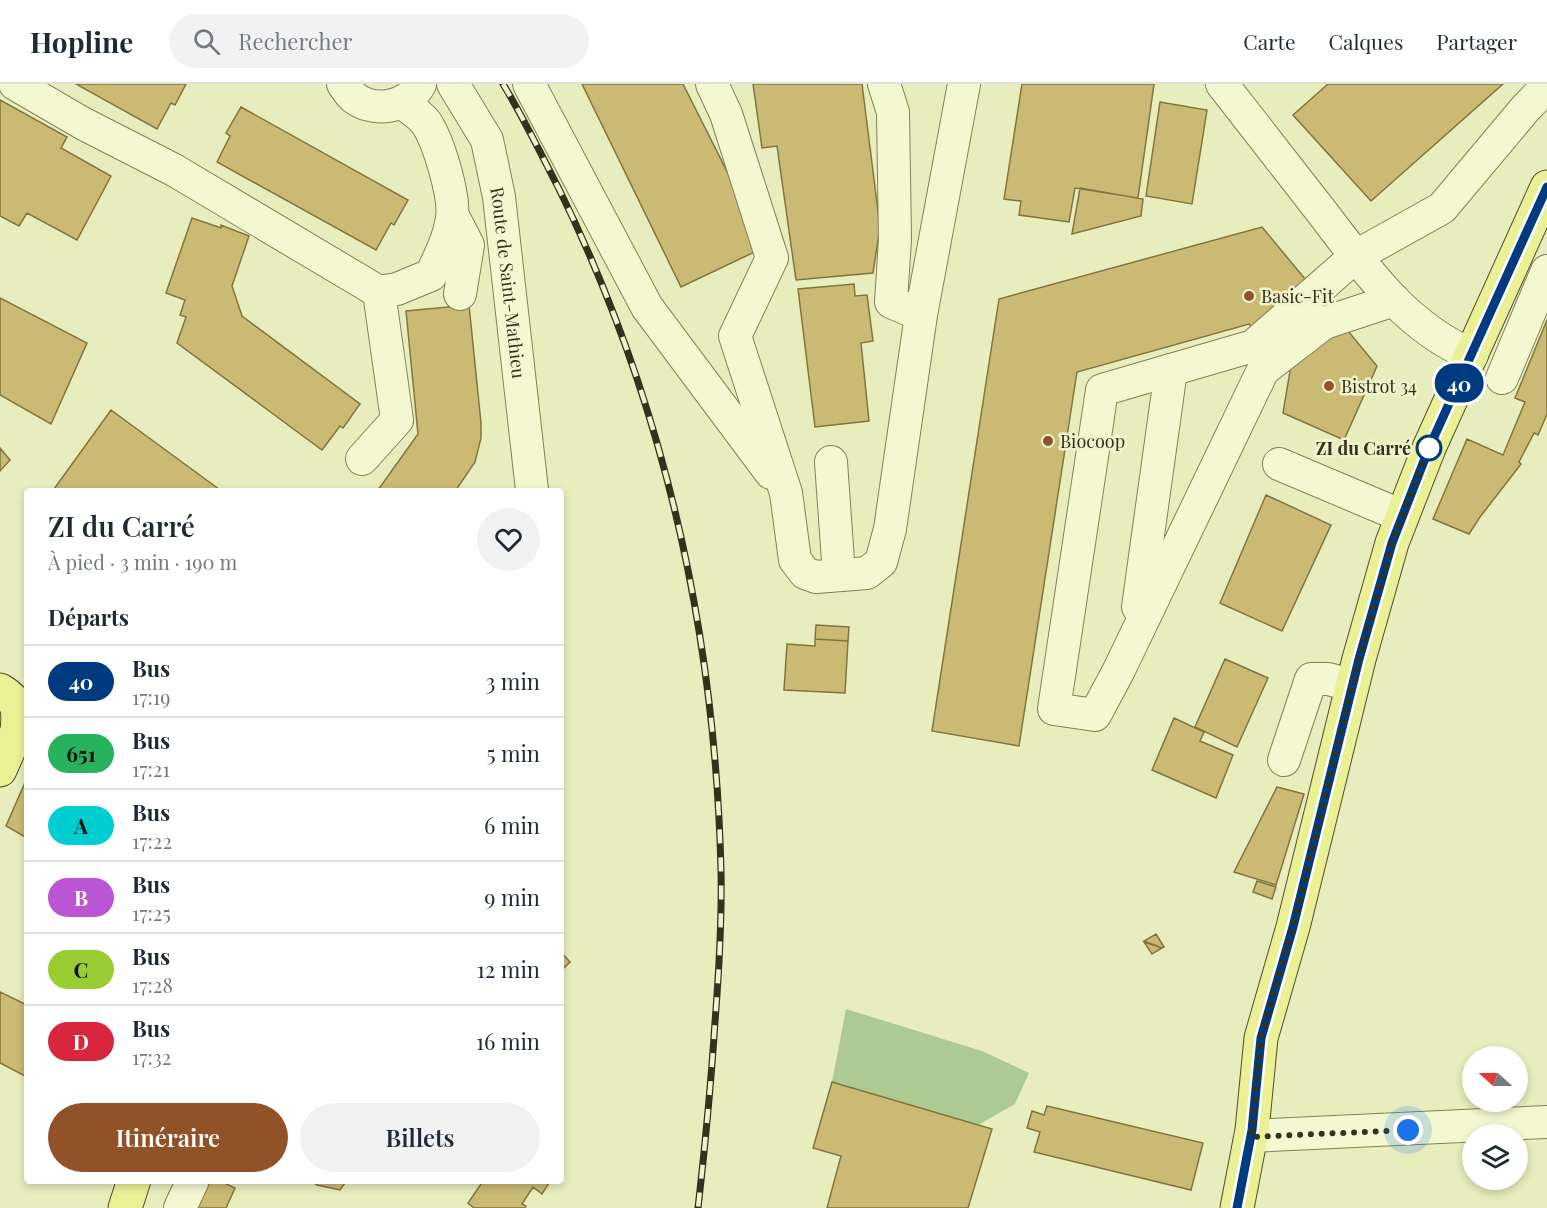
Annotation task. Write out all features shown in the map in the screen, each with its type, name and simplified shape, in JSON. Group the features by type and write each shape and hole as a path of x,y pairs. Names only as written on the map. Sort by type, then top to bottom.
{"main road":[{"path":"1237,1208 1251,1137 1261,1038 1293,927 1352,685 1392,543 1429,448 1547,187"},
{"path":"0,679 24,676"},
{"path":"0,690 12,697 22,724 0,770"},
{"path":"124,1208 133,1184"}],"street":[{"path":"15,84 84,124 174,170 379,292 397,289 431,275 446,243 453,216"},
{"path":"343,84 352,96 370,106 386,107 411,93 440,150 453,216 468,245 460,294"},
{"name":"Route de Saint-Mathieu","path":"453,84 486,140 499,198 532,488"},
{"path":"529,84 647,307 786,493"},
{"path":"712,84 726,114 772,258 735,336 786,493 795,560 805,573 816,577 867,573 881,562 890,529 921,315 964,84"},
{"path":"884,84 893,112 895,239 891,302 921,315"},
{"path":"1222,84 1374,279 1415,322 1453,348 1472,356"},
{"path":"1394,300 1324,322 1263,370 1119,670 1095,715 1054,709 1102,390 1253,346 1356,256 1442,208 1547,86"},
{"path":"1502,378 1547,271"},
{"path":"362,459 397,420 379,292"},
{"path":"1238,422 1242,349"},
{"path":"1087,714 1139,606 1171,370"},
{"path":"831,462 838,575"},
{"path":"1279,464 1402,516"},
{"path":"1284,759 1311,678 1328,679 1352,685"},
{"path":"1251,1137 1547,1122"},
{"path":"180,1208 191,1184"}],"green space":[{"path":"846,1009 982,1051 1029,1073 1015,1104 978,1125 832,1082"}],"building":[{"path":"76,84 186,84 175,105 171,103 157,129"},
{"path":"582,84 683,84 765,247 681,287"},
{"path":"753,84 862,84 880,227 873,273 796,280 777,146 762,148"},
{"path":"1022,84 1154,84 1138,198 1075,188 1069,222 1019,215 1021,201 1004,199"},
{"path":"1328,84 1503,84 1371,201 1293,115"},
{"path":"0,100 67,137 61,148 111,176 77,240 27,213 19,226 0,216"},
{"path":"1160,102 1207,110 1192,204 1146,196"},
{"path":"241,107 408,200 394,225 391,223 376,250 217,162 230,136 226,133"},
{"path":"1080,188 1143,199 1141,216 1072,234"},
{"path":"192,218 221,228 221,225 249,236 232,286 242,316 360,404 343,428 340,426 322,450 177,343 186,317 180,315 185,300 166,293"},
{"path":"1262,227 1377,366 1344,440 1283,413 1290,371 1249,324 1077,372 1019,746 932,731 999,299"},
{"path":"854,284 855,296 867,295 873,341 861,343 869,421 815,427 798,289"},
{"path":"0,298 87,343 51,424 0,395"},
{"path":"469,305 481,438 475,462 457,488 379,488 418,434 406,311"},
{"path":"1547,320 1547,414 1538,435 1534,433 1519,462 1521,464 1469,534 1433,519 1467,439 1503,455 1525,402 1515,398"},
{"path":"111,410 217,488 55,488"},
{"path":"0,448 10,460 0,471"},
{"path":"1266,495 1331,525 1282,631 1220,603"},
{"path":"816,625 849,627 848,641 815,639"},
{"path":"815,639 848,641 845,693 784,690 787,644 815,646"},
{"path":"1225,659 1268,678 1237,747 1195,727"},
{"path":"1174,718 1204,732 1200,741 1233,755 1216,798 1152,770"},
{"path":"24,785 24,836 6,826"},
{"path":"1277,787 1304,794 1276,885 1234,872"},
{"path":"1257,881 1276,887 1272,899 1253,892"},
{"path":"1156,934 1164,947 1144,941"},
{"path":"1144,942 1162,948 1152,954"},
{"path":"564,955 570,962 564,968"},
{"path":"0,992 24,1004 24,1075 0,1063"},
{"path":"832,1082 992,1129 968,1208 827,1208 841,1156 813,1148"},
{"path":"1047,1106 1203,1143 1191,1190 1034,1152 1040,1132 1027,1128 1032,1111 1044,1115"},
{"path":"200,1184 226,1184 235,1188 226,1208 190,1208"},
{"path":"316,1184 344,1184 340,1190"},
{"path":"481,1184 548,1184 542,1194 533,1187 522,1204 526,1206 525,1208 474,1208 468,1203"}],"railway":[{"path":"503,84 558,187 595,268 627,351 655,435 677,520 695,606 708,693 717,781 721,870 720,946 708,1115 698,1208"}],"bus line":[{"name":"40","path":"1237,1208 1256,1102 1261,1038 1293,927 1359,659 1392,543 1429,448 1547,187"}],"place":[{"name":"Basic-Fit","path":"1249,296"},
{"name":"Bistrot 34","path":"1329,386"},
{"name":"Biocoop","path":"1048,441"},
{"name":"ZI du Carré","path":"1429,448"}],"route":[{"path":"1408,1130 1251,1137 1261,1038 1293,927 1359,659 1392,543 1429,448"}]}
